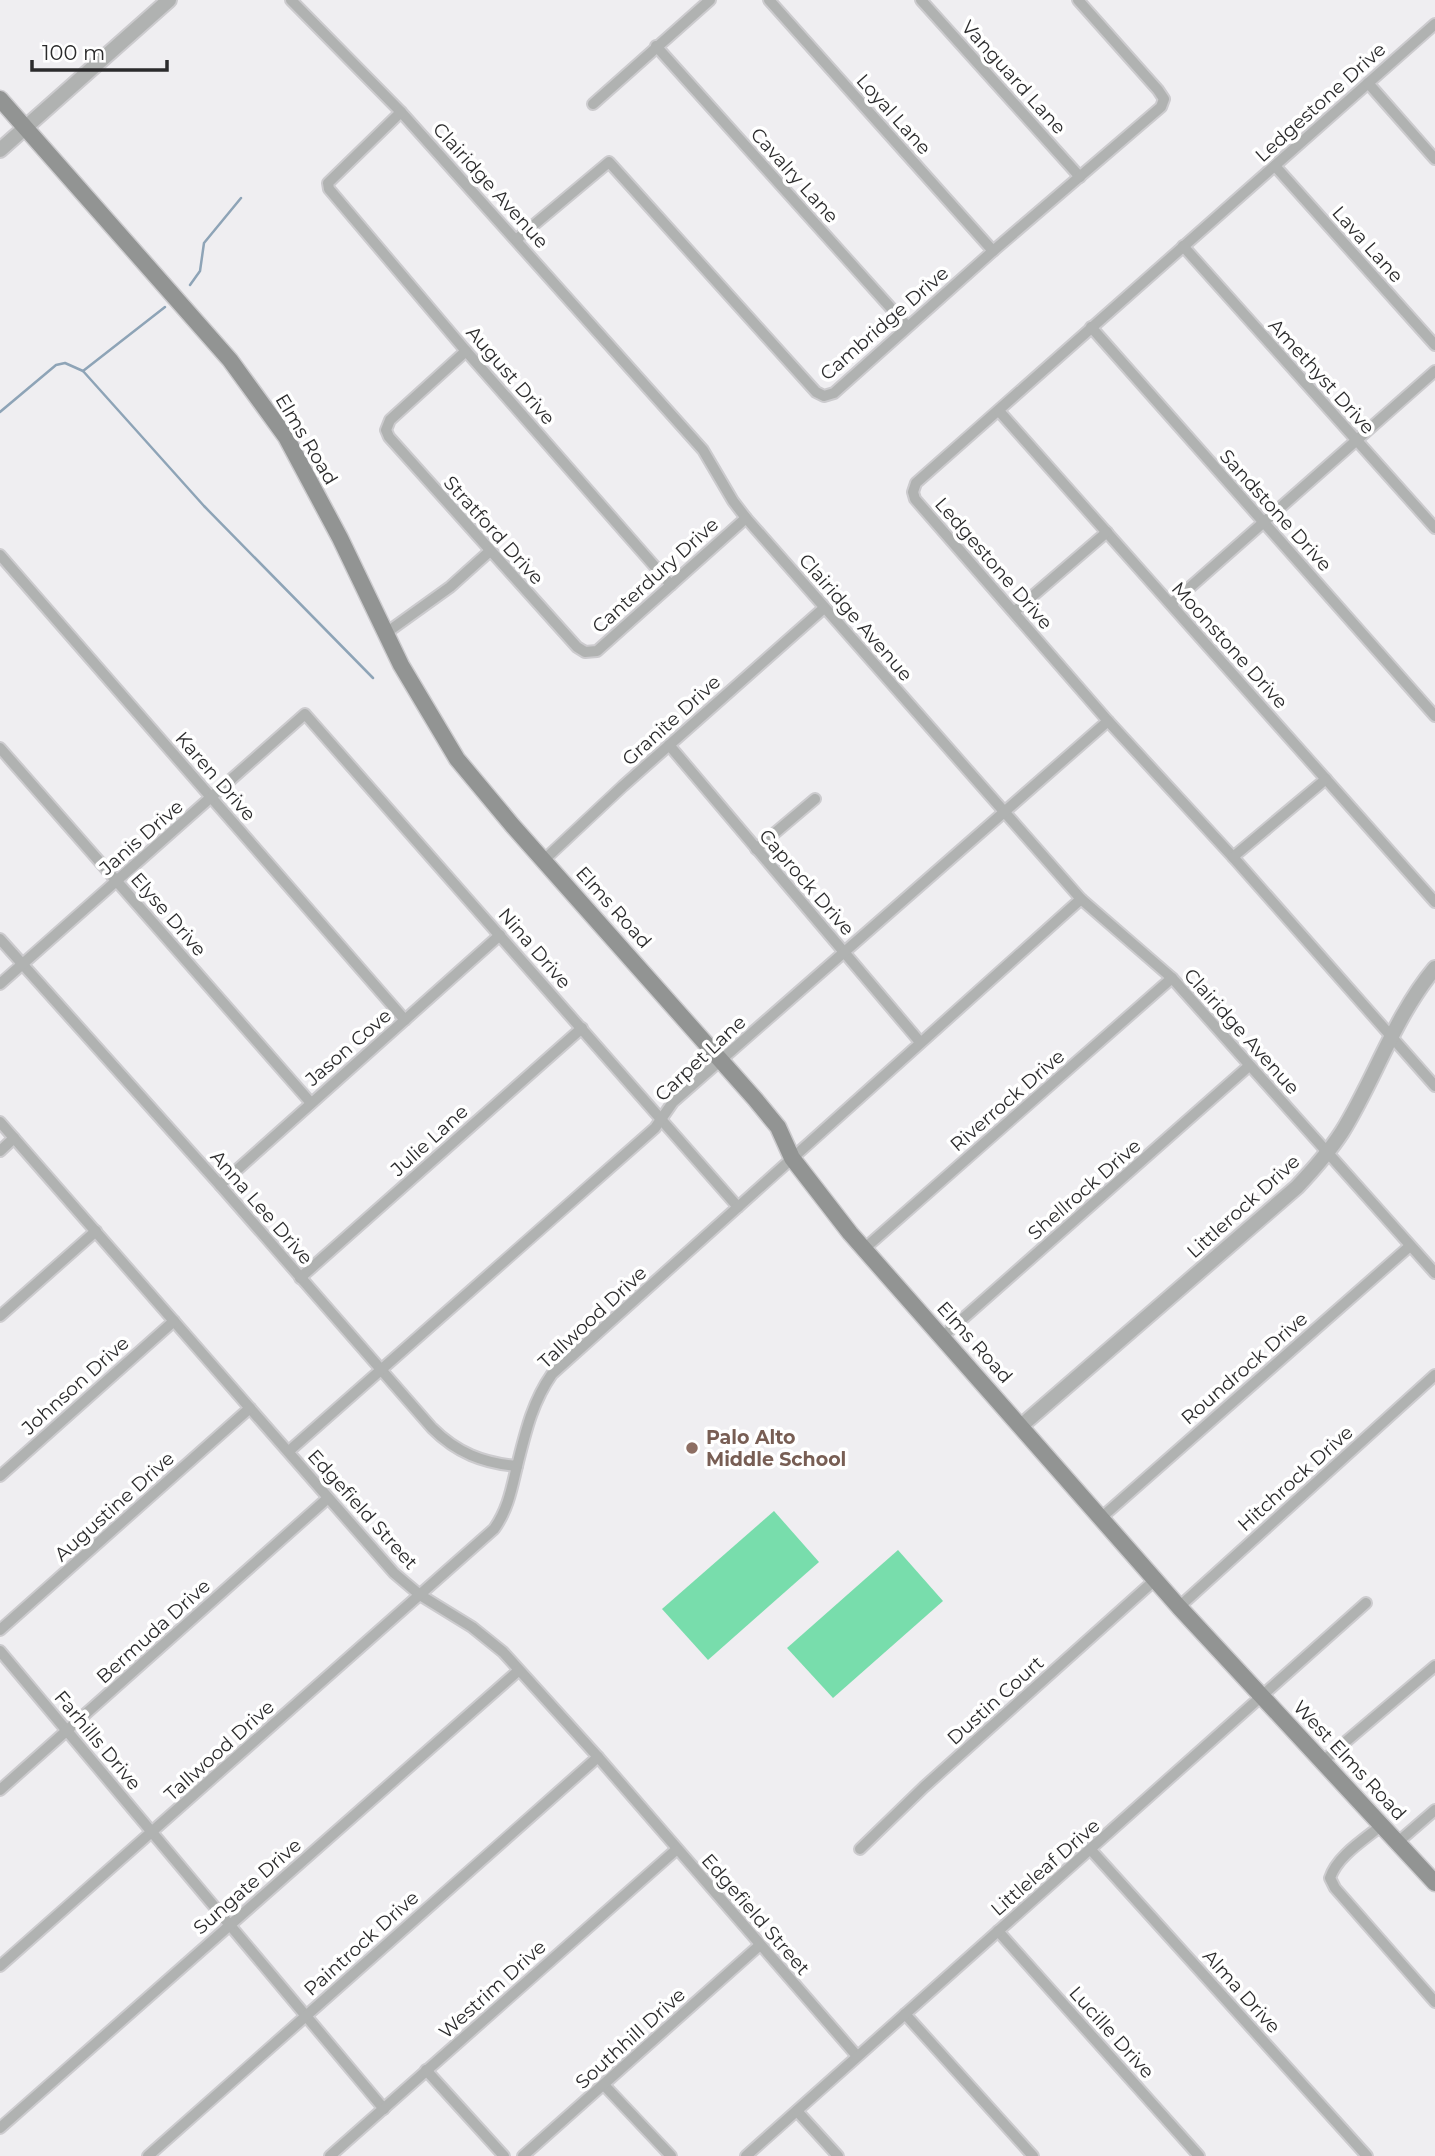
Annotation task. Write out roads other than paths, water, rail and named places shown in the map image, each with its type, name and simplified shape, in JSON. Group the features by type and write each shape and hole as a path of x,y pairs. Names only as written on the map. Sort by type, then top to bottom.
{"main road":[{"name":"Elms Road","path":"0,99 230,360 286,437 340,538 401,665 457,759 778,1127 792,1158 864,1249 1179,1607 1262,1697"},
{"name":"West Elms Road","path":"1262,1697 1435,1883"}],"street":[{"path":"0,150 169,0"},
{"name":"Clairidge Avenue","path":"291,0 401,112 703,450 746,518 1081,899 1172,978 1410,1246"},
{"path":"593,104 710,0"},
{"name":"Loyal Lane","path":"769,0 993,251"},
{"name":"Vanguard Lane","path":"921,0 1080,177"},
{"name":"Cambridge Drive","path":"517,239 609,162 816,392 824,396 834,393 993,251 1161,107 1164,99 1158,90 1078,0"},
{"name":"Ledgestone Drive","path":"1435,24 916,483 913,492 915,499 1108,721 1233,857 1435,1086"},
{"name":"Cavalry Lane","path":"656,46 907,327"},
{"path":"1368,83 1435,159"},
{"name":"August Drive","path":"401,112 328,186 466,351 671,585"},
{"name":"Lava Lane","path":"1275,166 1435,345"},
{"name":"Amethyst Drive","path":"1183,246 1435,528"},
{"name":"Sandstone Drive","path":"1091,327 1435,716"},
{"name":"Stratford Drive","path":"466,351 390,419 387,425 389,437 577,647 585,652"},
{"path":"1171,604 1435,371"},
{"name":"Moonstone Drive","path":"999,411 1435,902"},
{"name":"Canterdury Drive","path":"585,652 597,650 746,518"},
{"path":"1014,612 1107,532"},
{"path":"386,634 450,587 490,551"},
{"name":"Karen Drive","path":"0,555 405,1020"},
{"name":"Granite Drive","path":"544,860 824,608"},
{"name":"Janis Drive","path":"0,984 305,714"},
{"name":"Nina Drive","path":"305,714 738,1207"},
{"name":"Carpet Lane","path":"289,1451 655,1128 673,1102 721,1059 1108,721"},
{"name":"Caprock Drive","path":"669,745 920,1042"},
{"name":"Elyse Drive","path":"0,748 311,1103"},
{"path":"1233,857 1325,779"},
{"path":"756,849 815,799"},
{"name":"Tallwood Drive","path":"0,1966 498,1523 507,1508 533,1409 552,1374 1081,899"},
{"name":"Jason Cove","path":"220,1185 500,935"},
{"name":"Anna Lee Drive","path":"0,939 444,1440 460,1451 486,1462 517,1466"},
{"name":"Littlerock Drive","path":"1021,1426 1297,1187 1328,1152 1358,1103 1409,1003 1435,968"},
{"name":"Riverrock Drive","path":"864,1249 1172,978"},
{"name":"Julie Lane","path":"300,1278 582,1028"},
{"name":"Shellrock Drive","path":"942,1337 1249,1066"},
{"name":"Edgefield Street","path":"0,1122 394,1573 420,1595 488,1640 518,1671 598,1757 857,2056"},
{"path":"0,1151 14,1138"},
{"path":"0,1316 96,1231"},
{"path":"1410,1246 1435,1273"},
{"name":"Roundrock Drive","path":"1102,1517 1410,1246"},
{"name":"Johnson Drive","path":"0,1476 174,1321"},
{"name":"Hitchrock Drive","path":"1179,1607 1435,1375"},
{"name":"Augustine Drive","path":"0,1630 250,1408"},
{"name":"Bermuda Drive","path":"0,1790 328,1498"},
{"name":"Dustin Court","path":"860,1849 924,1787 1156,1579"},
{"name":"Littleleaf Drive","path":"746,2156 1366,1603"},
{"name":"Farhills Drive","path":"0,1651 384,2109"},
{"path":"1323,1762 1435,1667"},
{"name":"Sungate Drive","path":"0,2128 518,1671"},
{"name":"Paintrock Drive","path":"148,2156 598,1757"},
{"path":"1398,1842 1435,1810"},
{"path":"1382,1825 1333,1869 1330,1878 1335,1888 1435,2001"},
{"name":"Westrim Drive","path":"330,2156 677,1849"},
{"name":"Alma Drive","path":"1091,1850 1367,2156"},
{"name":"Lucille Drive","path":"998,1931 1199,2156"},
{"name":"Southhill Drive","path":"523,2156 761,1945"},
{"path":"905,2014 1033,2156"},
{"path":"426,2070 504,2156"},
{"path":"604,2085 671,2156"},
{"path":"797,2112 838,2156"}],"waterway":[{"path":"190,285 200,271 204,243 241,198"},
{"path":"83,371 165,307"},
{"path":"0,412 56,365 65,363 83,371 204,506 373,678"}],"place":[{"name":"Palo Alto Middle School","path":"692,1448"}]}
